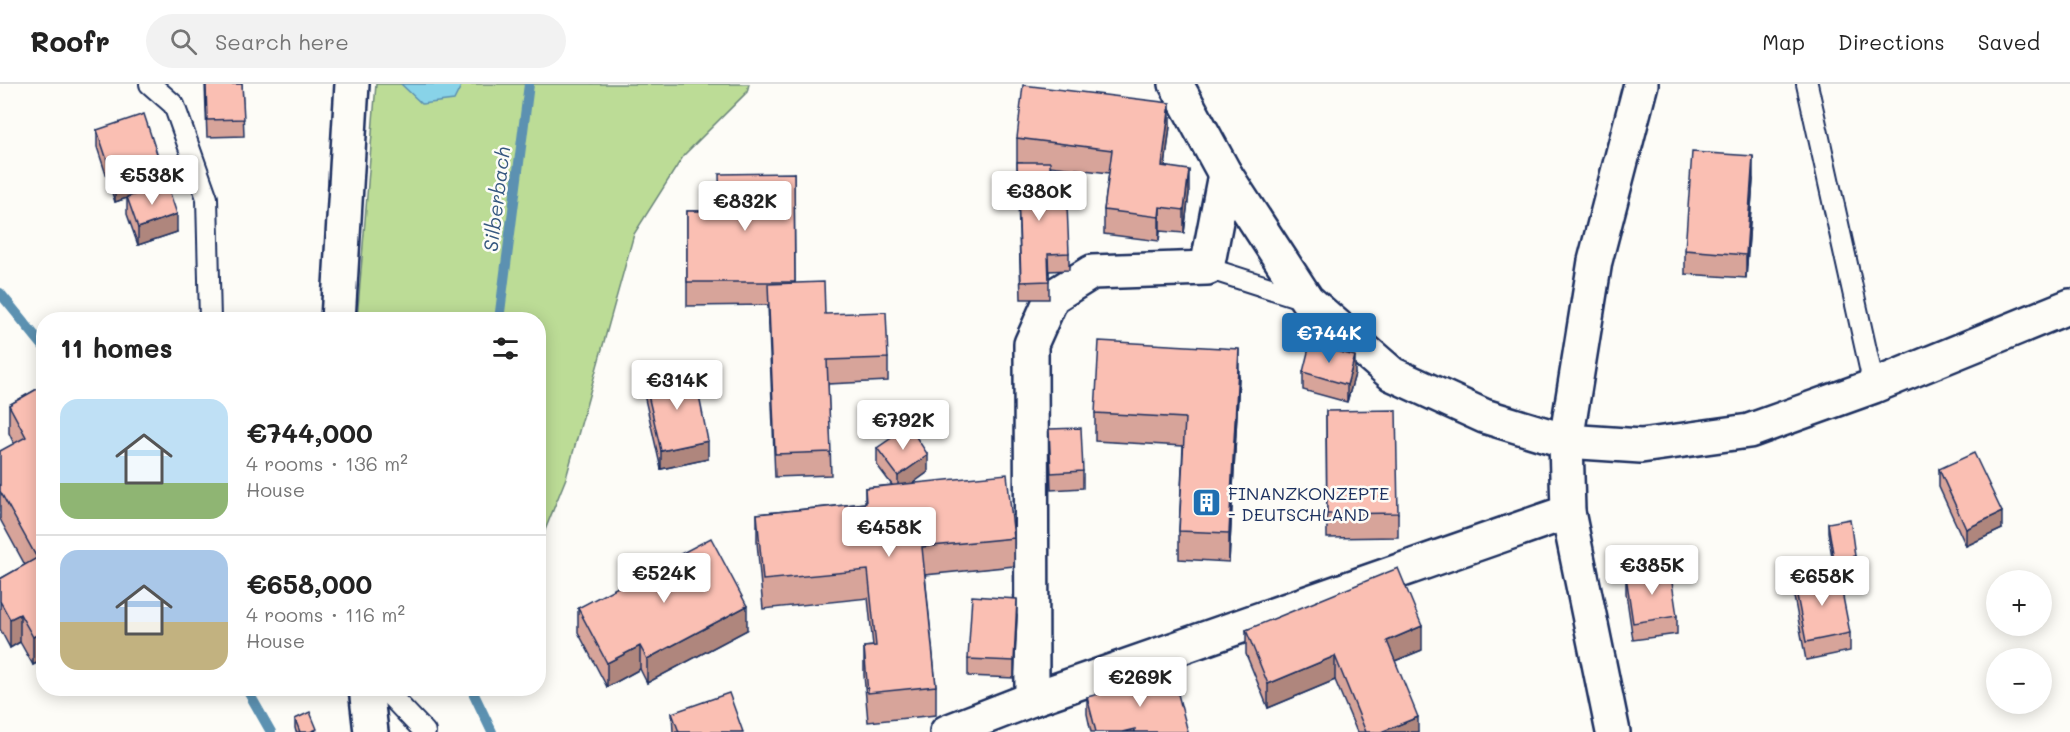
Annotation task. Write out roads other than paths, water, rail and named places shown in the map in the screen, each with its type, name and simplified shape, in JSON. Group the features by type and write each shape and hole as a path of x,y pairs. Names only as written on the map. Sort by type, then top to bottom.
{"street":[{"path":"338,312 352,84"},
{"path":"1176,84 1225,174 1307,300 1392,374 1484,416 1566,441 1641,446 1749,431 1874,386 2070,306"},
{"path":"1613,732 1568,512 1566,441 1595,261 1641,84"},
{"path":"1032,699 1031,344 1052,297 1092,272 1208,268 1225,174"},
{"path":"947,732 1032,699 1568,512"},
{"path":"367,696 371,732"}],"lane":[{"path":"150,84 174,105 207,198 210,312"},
{"path":"1807,84 1874,386"},
{"path":"1208,268 1307,300"},
{"path":"391,696 425,732"}],"water":[{"path":"401,84 462,84 454,100 422,104"}],"waterway":[{"name":"Silberbach","path":"500,312 529,84"},
{"path":"0,293 36,337"},
{"path":"251,696 271,732"},
{"name":"Silberbach","path":"475,696 492,732"}],"place":[{"name":"FINANZKONZEPTE - DEUTSCHLAND","path":"1207,503"}]}
